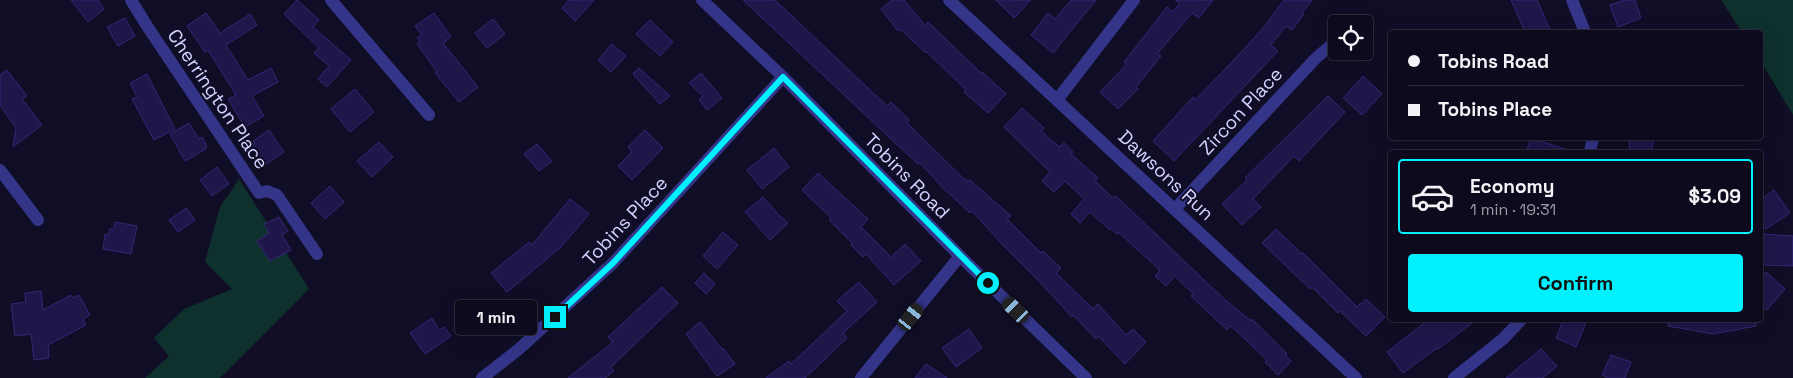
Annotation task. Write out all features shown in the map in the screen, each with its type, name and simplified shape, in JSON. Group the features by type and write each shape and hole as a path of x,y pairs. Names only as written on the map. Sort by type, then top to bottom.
{"street":[{"name":"Cherrington Place","path":"131,0 259,193 267,191 277,195 317,254"},
{"path":"331,0 429,115"},
{"name":"Tobins Road","path":"702,0 783,77 960,256 1086,378"},
{"name":"Dawsons Run","path":"949,0 1356,378"},
{"path":"1057,100 1134,0"},
{"path":"1572,0 1584,30"},
{"name":"Zircon Place","path":"1175,209 1316,58 1328,48"},
{"name":"Tobins Place","path":"482,378 520,349 613,263 783,77"},
{"path":"0,170 38,220"},
{"path":"861,378 960,256"},
{"path":"1454,378 1503,339 1519,322"}],"green space":[{"path":"1721,0 1793,0 1793,115 1763,65 1763,30 1741,30"},
{"path":"239,179 309,289 220,378 145,378 169,356 154,338 184,309 232,289 205,262 220,207"}],"building":[{"path":"71,0 98,0 104,9 88,22"},
{"path":"297,0 319,20 313,27 351,60 327,87 318,79 329,66 314,53 319,48 284,14"},
{"path":"569,0 594,0 575,21 562,8"},
{"path":"743,0 775,0 887,106 891,102 909,120 907,123 963,178 968,181 970,180 1011,216 1007,219 1041,253 1043,251 1061,268 1056,273 1093,309 1098,304 1126,335 1133,329 1146,342 1125,364 1098,336 1096,339 1073,315 1072,317 972,211 970,213 920,163 918,164"},
{"path":"892,0 904,0 925,25 928,22 981,73 1006,94 988,113 964,92 966,90 927,52 900,29 898,31 881,9"},
{"path":"996,0 1031,0 1014,18"},
{"path":"1071,0 1096,0 1053,53 1031,35 1048,13 1055,19"},
{"path":"1175,0 1213,0 1199,18 1192,13 1157,54 1161,56 1136,87 1138,89 1118,109 1100,92 1127,64 1124,62 1167,7 1173,12 1180,3"},
{"path":"1284,0 1312,0 1292,30 1286,26 1271,45 1278,51 1174,161 1153,141 1193,97 1195,100 1233,61 1264,27"},
{"path":"1511,0 1537,0 1550,30 1524,30"},
{"path":"1625,0 1635,0 1641,18 1618,27 1610,5"},
{"path":"206,13 220,33 250,14 257,25 226,45 248,80 271,68 278,82 252,96 264,116 245,127 228,99 236,95 208,50 205,52 187,26"},
{"path":"434,13 451,37 443,43 478,87 459,102 435,73 437,72 417,44 420,42 417,38 422,35 415,26"},
{"path":"125,18 135,36 118,46 107,27"},
{"path":"493,19 505,34 487,48 475,33"},
{"path":"650,20 673,42 660,56 636,34"},
{"path":"612,44 626,56 611,72 598,60"},
{"path":"639,68 670,96 660,104 633,74"},
{"path":"7,70 27,96 22,99 42,125 13,147 16,128 0,105 0,75"},
{"path":"701,73 722,98 707,110 699,100 703,96 689,83"},
{"path":"147,74 175,129 154,140 132,99 137,97 130,83"},
{"path":"1363,76 1382,94 1362,115 1343,98"},
{"path":"355,89 374,112 350,132 331,109"},
{"path":"1328,96 1345,112 1299,161 1294,156 1253,199 1261,207 1242,225 1222,204 1247,180 1245,178"},
{"path":"1022,108 1044,128 1041,131 1059,147 1064,143 1073,152 1071,154 1098,178 1095,181 1113,198 1116,196 1223,298 1251,321 1252,319 1287,354 1285,355 1291,361 1278,375 1265,362 1267,360 1231,326 1227,330 1191,296 1193,294 1175,276 1166,286 1155,276 1160,270 1118,232 1117,234 1111,228 1110,230 1090,212 1080,223 1071,214 1084,199 1065,181 1054,192 1042,181 1050,172 1004,127"},
{"path":"189,123 199,139 202,137 206,144 206,149 185,161 170,134"},
{"path":"269,130 284,152 263,166 251,147 255,144 253,141"},
{"path":"645,130 663,148 632,180 618,166 632,152 628,147"},
{"path":"1530,140 1537,140 1568,150 1527,150"},
{"path":"1630,140 1654,140 1651,150 1629,150"},
{"path":"379,142 393,157 372,177 357,161"},
{"path":"537,144 552,161 539,171 524,154"},
{"path":"774,148 789,167 762,189 747,170"},
{"path":"217,167 229,184 212,196 200,180"},
{"path":"818,173 868,219 861,227 891,257 905,244 921,261 894,285 866,254 863,257 851,245 852,243 829,220 831,218 802,190"},
{"path":"330,186 344,202 325,219 311,203"},
{"path":"1774,190 1790,213 1766,229 1763,225 1763,198"},
{"path":"763,197 788,223 770,240 745,212"},
{"path":"570,199 589,214 561,247 507,292 491,273 529,242 532,245"},
{"path":"186,208 195,220 178,232 169,220"},
{"path":"279,217 288,231 282,235 291,250 270,261 257,241 269,233 264,224"},
{"path":"115,222 137,226 131,254 103,249 105,234 108,235 110,229 114,229"},
{"path":"1276,229 1357,307 1366,299 1385,317 1366,336 1340,311 1338,313 1312,287 1310,289 1262,243"},
{"path":"723,232 738,245 717,269 703,256"},
{"path":"1764,234 1793,236 1793,266 1763,265"},
{"path":"1766,272 1785,289 1767,310 1763,307 1763,275"},
{"path":"704,273 715,284 706,294 695,283"},
{"path":"859,282 877,302 843,333 847,338 805,378 766,378 789,361 791,364 847,311 837,301"},
{"path":"662,287 678,303 611,367 614,371 605,378 568,378 613,342 608,337"},
{"path":"41,291 43,310 71,295 73,298 79,295 90,315 83,319 86,325 48,345 49,358 34,360 31,334 15,336 11,304 26,302 25,293"},
{"path":"432,318 439,330 444,327 451,336 425,354 410,333"},
{"path":"700,322 735,364 717,376 686,334"},
{"path":"1425,322 1473,322 1403,373 1387,352"},
{"path":"1562,322 1586,322 1576,347 1556,338"},
{"path":"1669,322 1756,322 1756,326 1713,334 1668,326"},
{"path":"969,329 982,348 956,367 942,348"},
{"path":"1541,349 1557,366 1543,378 1506,378"},
{"path":"1611,355 1631,362 1625,378 1609,378 1602,375"},
{"path":"926,364 947,378 915,378"}],"route":[{"path":"555,317 613,263 783,77 988,283"}]}
